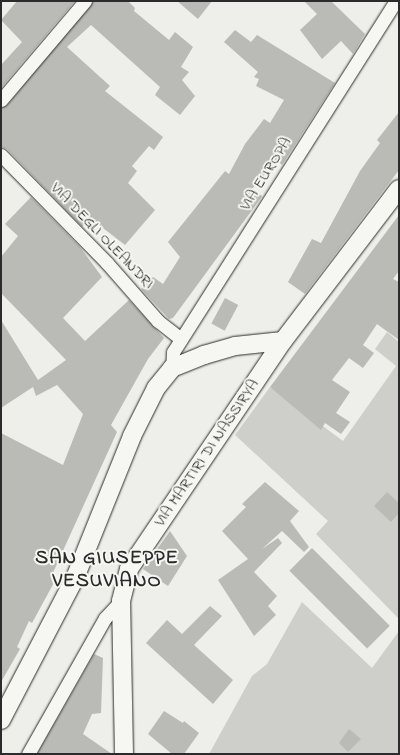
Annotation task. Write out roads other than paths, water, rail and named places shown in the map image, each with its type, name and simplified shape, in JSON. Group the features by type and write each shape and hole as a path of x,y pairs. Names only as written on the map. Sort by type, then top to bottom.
{"main road":[{"name":"VIA MARTIRI DI NASSIRYA","path":"124,754 121,601 129,569 283,341 399,189"},
{"path":"1,720 75,578 132,436 156,388 172,368 235,346 283,341"}],"street":[{"path":"1,100 85,1"},
{"name":"VIA EUROPA","path":"172,368 173,352 396,1"},
{"name":"VIA DEGLI OLEANDRI","path":"1,155 106,263 158,321 181,339"},
{"path":"28,754 105,618 121,601"}],"district":[{"name":"SAN GIUSEPPE VESUVIANO","path":"107,570"}]}
